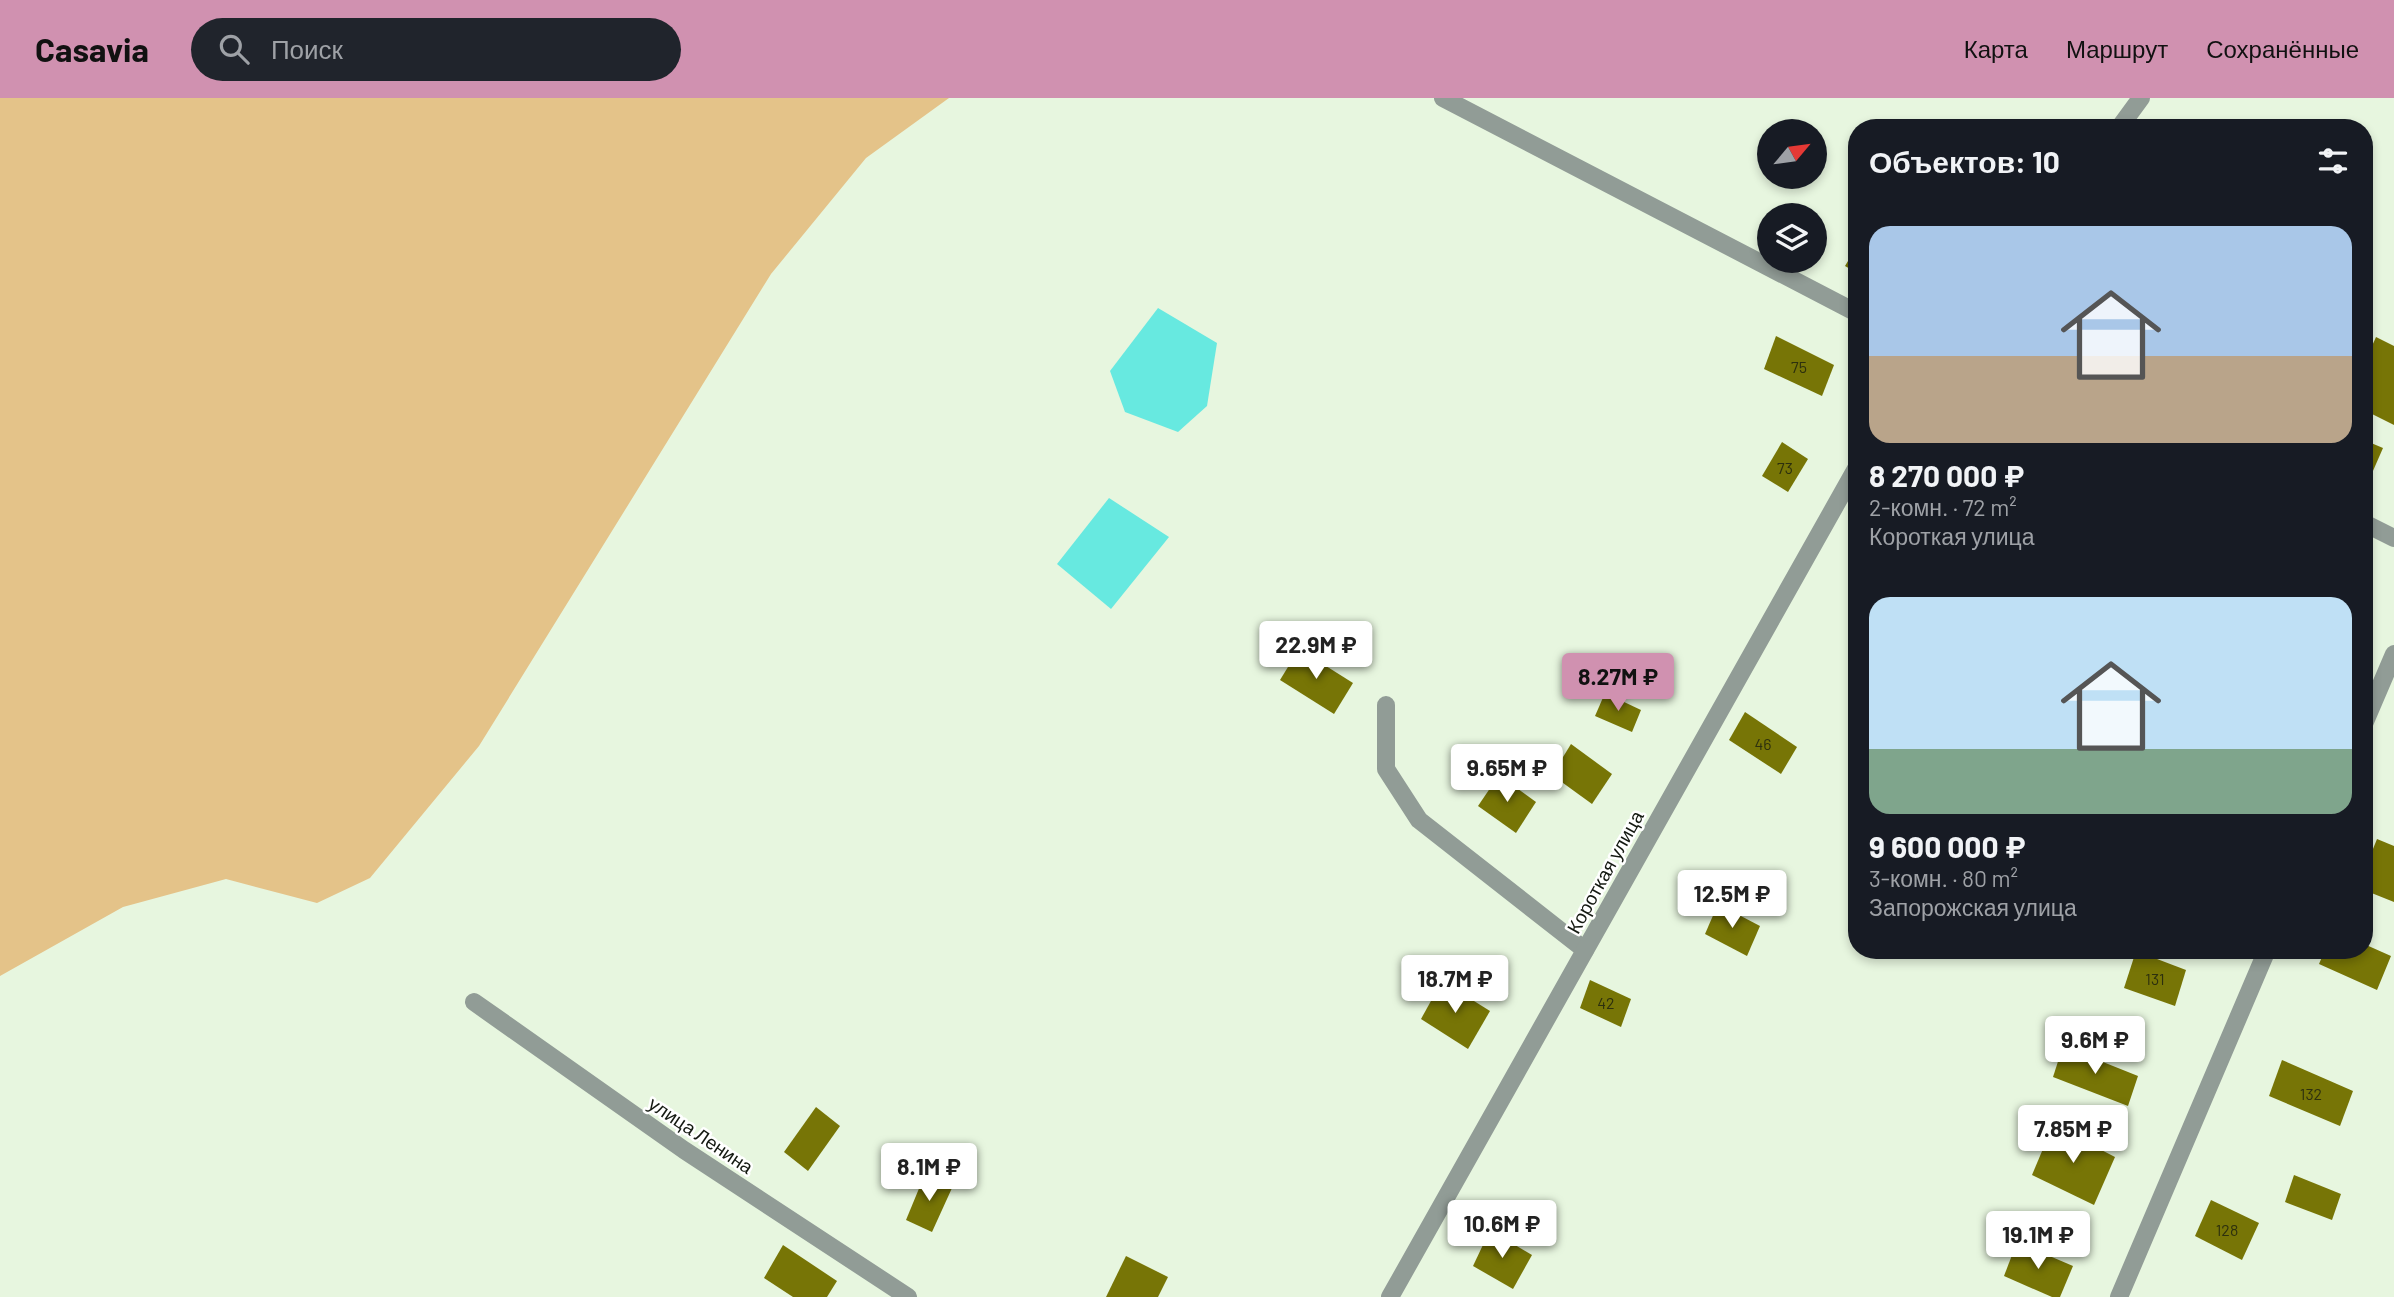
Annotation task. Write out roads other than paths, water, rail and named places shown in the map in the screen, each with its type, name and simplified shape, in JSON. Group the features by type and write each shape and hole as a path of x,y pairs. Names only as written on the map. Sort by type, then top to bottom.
{"street":[{"path":"1443,98 1848,308"},
{"path":"2126,119 2141,98"},
{"name":"Короткая улица","path":"1390,1297 1848,483"},
{"path":"2373,528 2394,538"},
{"path":"2373,703 2394,654"},
{"path":"1386,705 1387,769 1419,820 1585,950"},
{"path":"2119,1297 2263,959"},
{"name":"улица Ленина","path":"474,1002 684,1150 908,1297"}],"water":[{"path":"1158,308 1217,343 1207,406 1178,432 1125,412 1110,371"},
{"path":"1109,498 1169,537 1111,609 1057,564"}]}
